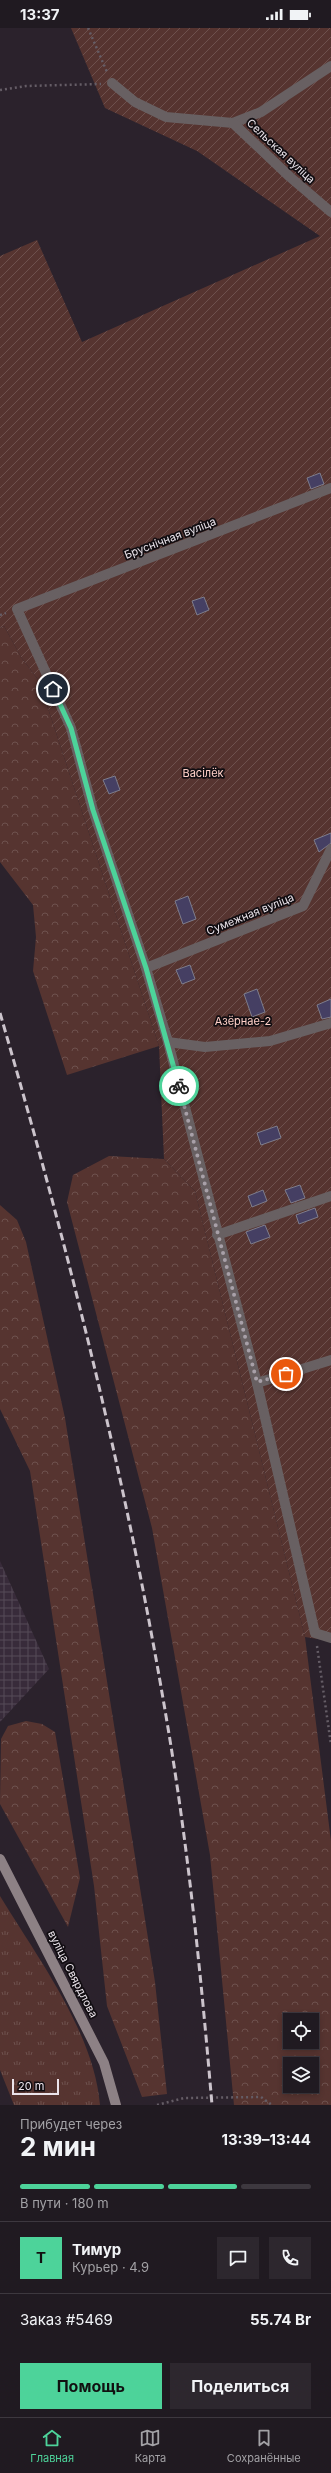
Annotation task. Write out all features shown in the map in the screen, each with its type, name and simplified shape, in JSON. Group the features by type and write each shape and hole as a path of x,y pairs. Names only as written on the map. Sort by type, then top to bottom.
{"main road":[{"name":"вуліца Свярдлова","path":"0,1859 104,2063 116,2105"}],"street":[{"path":"112,83 135,102 166,117 233,123 260,112 331,66"},
{"name":"Сельская вуліца","path":"233,123 290,177 331,212"},
{"name":"Бруснічная вуліца","path":"146,968 93,810 71,728 17,609 331,488"},
{"name":"Сумежная вуліца","path":"146,968 303,906 331,849"},
{"path":"146,968 168,1042 217,1235 257,1382 315,1633 331,1638"},
{"path":"168,1042 205,1047 270,1041 331,1023"},
{"path":"217,1235 331,1196"},
{"path":"257,1382 331,1360"}],"path":[{"path":"0,90 26,86 112,83 88,28"},
{"path":"315,1633 331,1745"},
{"path":"157,2105 184,2098 261,2096 272,2105"}],"shaded area":[{"path":"0,1561 49,1669 0,1722"}],"green space":[{"path":"71,28 331,28 331,1641 305,1637 195,1191 164,1159 159,1046 39,681 21,657 4,626 0,628 0,256 37,240 82,342 320,236 197,151 105,108"},
{"path":"4,626 21,657 39,681 159,1046 67,1075 33,971 36,937 33,905 0,862 0,628"},
{"path":"109,1156 164,1159 195,1191 305,1637 331,1841 331,2105 234,2105 210,1855 152,1528 67,1202 73,1175"},
{"path":"0,1205 17,1220 26,1242 65,1418 155,1982 167,2094 142,2097 107,2006 94,1886 30,1471 0,1409"},
{"path":"26,1721 42,1724 55,1732 80,1878 68,1927 0,1804 1,1739 8,1726"},
{"path":"0,1896 62,1996 75,2023 87,2050 95,2078 100,2105 14,2105 0,2070"}],"building":[{"path":"320,473 324,484 311,489 307,478"},
{"path":"204,597 209,610 197,615 192,601"},
{"path":"115,776 120,790 109,794 103,780"},
{"path":"331,833 331,843 319,852 314,840"},
{"path":"188,896 196,919 183,924 175,901"},
{"path":"190,965 195,979 182,984 176,970"},
{"path":"257,989 265,1012 252,1017 244,994"},
{"path":"331,999 331,1017 322,1019 317,1005"},
{"path":"277,1126 281,1138 261,1145 257,1133"},
{"path":"300,1185 305,1198 291,1203 285,1190"},
{"path":"263,1190 267,1201 252,1207 248,1196"},
{"path":"315,1208 318,1217 299,1224 296,1215"},
{"path":"265,1225 270,1237 251,1244 246,1232"}],"railway":[{"path":"0,1013 49,1187 93,1362 133,1538 166,1716 181,1813 198,1959 212,2105"}],"way so far":[{"path":"179,1086 217,1235 257,1382 286,1374"}],"route":[{"path":"53,689 71,728 93,810 146,968 168,1042 179,1086"}],"park label":[{"name":"Васілёк","path":"203,773"},
{"name":"Азёрнае-2","path":"243,1021"}]}
